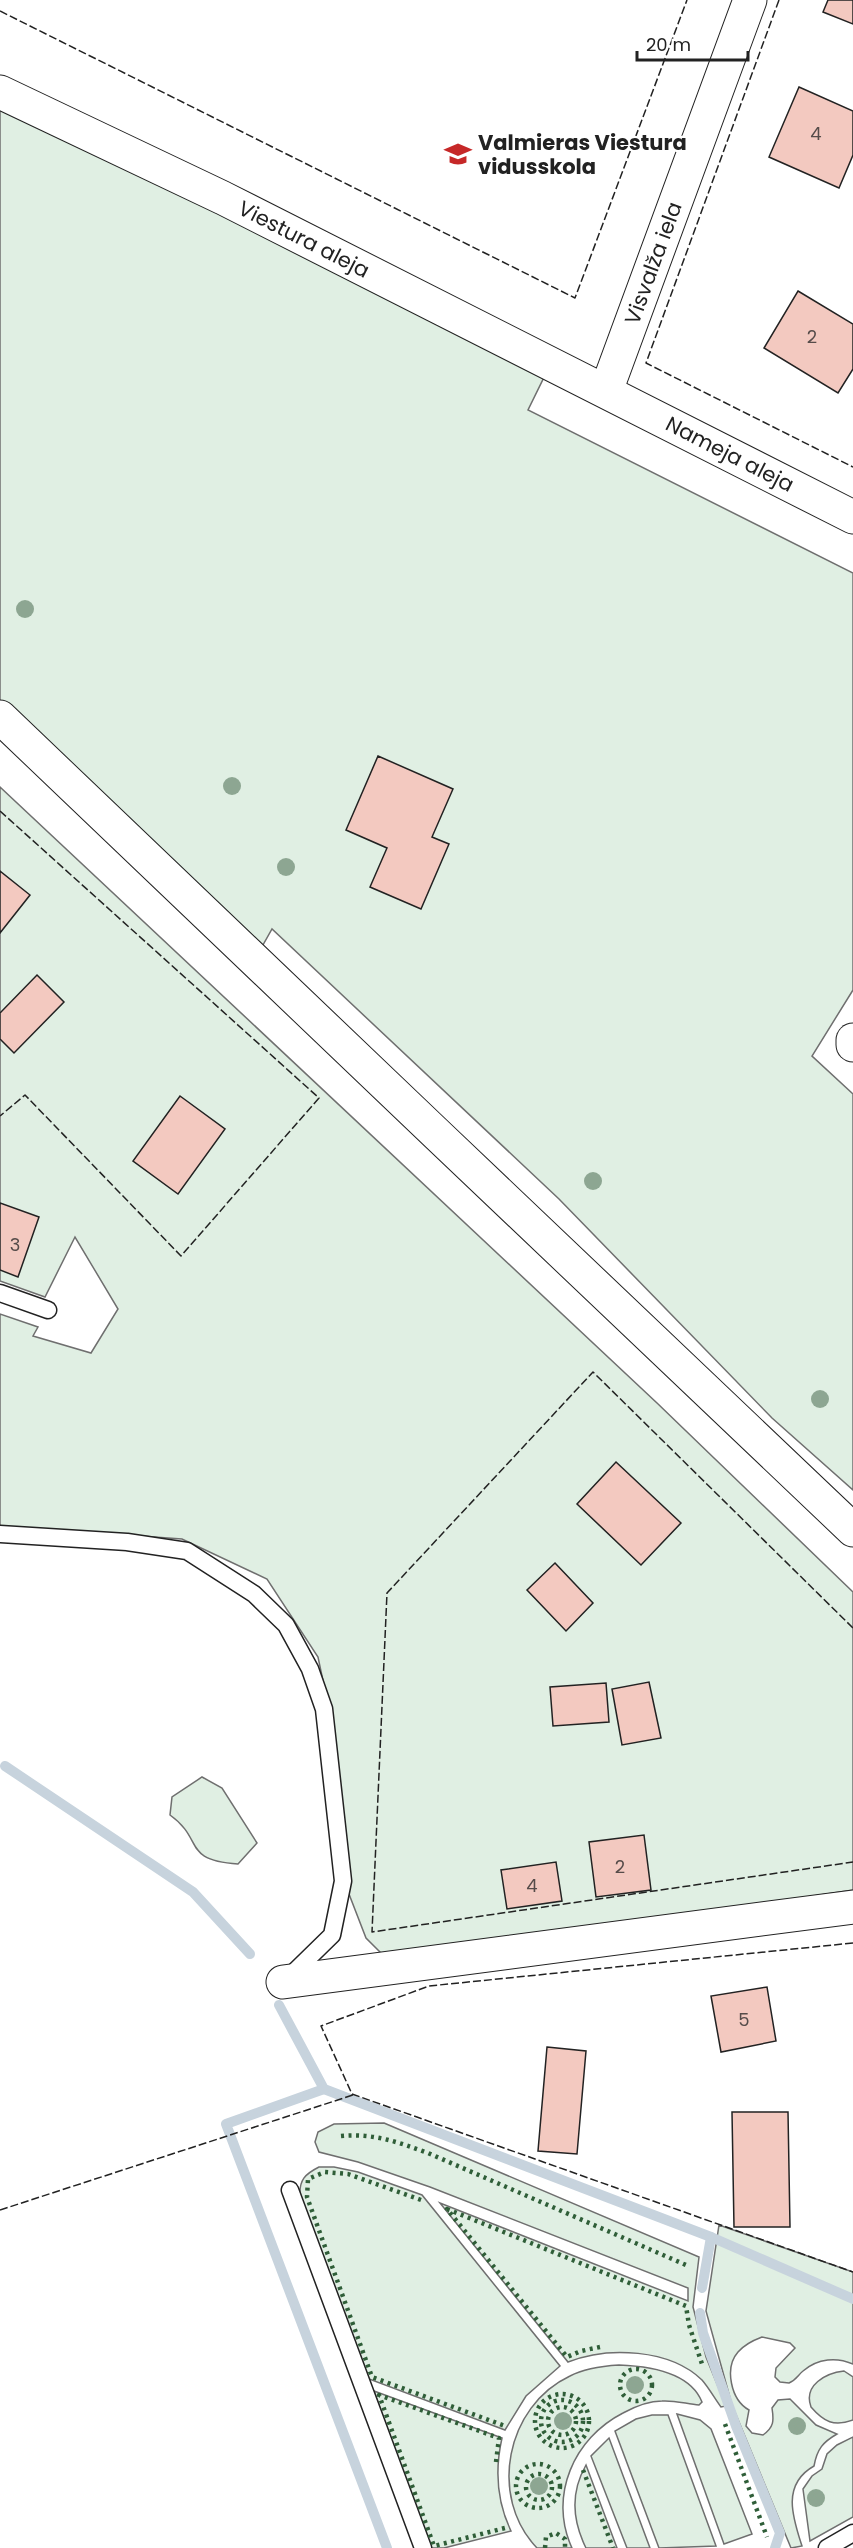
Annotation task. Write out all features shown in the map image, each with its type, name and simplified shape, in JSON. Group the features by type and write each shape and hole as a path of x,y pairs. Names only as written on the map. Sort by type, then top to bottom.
{"street":[{"name":"Visvalža iela","path":"606,391 750,0"},
{"name":"Viestura aleja","path":"0,92 223,198 606,391"},
{"name":"Nameja aleja","path":"606,391 853,517"},
{"path":"0,717 255,959 598,1291 853,1530"},
{"path":"853,1040 853,1045"},
{"path":"283,1982 853,1907"}],"lane":[{"path":"0,1293 48,1310"},
{"path":"0,1534 127,1542 187,1551 254,1594 286,1625 310,1669 324,1709 343,1881 333,1935 283,1982"},
{"path":"290,2190 423,2548"},
{"path":"827,2548 853,2533"}],"green space":[{"path":"0,93 551,363 528,410 853,573 853,990 812,1056 853,1094 853,1490 772,1418 559,1199 272,929 255,959 0,717"},
{"path":"0,787 657,1403 853,1592 853,1890 439,1953 384,1956 366,1938 349,1894 333,1728 318,1657 267,1579 182,1539 0,1526 0,1314 38,1327 33,1336 91,1353 118,1309 75,1237 45,1297 0,1281"},
{"path":"202,1777 222,1788 257,1843 238,1864 220,1862 201,1853 181,1824 170,1815 172,1797"},
{"path":"384,2123 699,2257 693,2307 706,2357 726,2406 721,2407 702,2380 689,2370 656,2356 620,2352 584,2357 568,2362 440,2203 688,2301 688,2288 430,2187 358,2162 319,2152 315,2142 318,2132 334,2124"},
{"path":"319,2167 334,2167 358,2172 422,2195 560,2366 526,2396 505,2430 369,2379 300,2196 304,2178"},
{"path":"719,2225 853,2272 853,2364 841,2360 821,2361 803,2371 791,2382 780,2382 775,2377 776,2368 795,2348 790,2343 762,2337 740,2349 731,2366 734,2391 738,2399 749,2410 746,2426 752,2433 763,2435 767,2432 772,2423 772,2408 778,2400 790,2399 816,2425 837,2434 821,2447 814,2466 804,2473 794,2491 793,2512 802,2546 791,2548 732,2405 706,2311"},
{"path":"619,2365 654,2369 678,2377 696,2392 702,2402 699,2405 662,2401 642,2405 606,2424 591,2437 570,2470 565,2489 563,2508 565,2528 572,2548 537,2548 522,2527 512,2504 509,2479 511,2454 519,2430 531,2408 548,2390 582,2371"},
{"path":"844,2371 853,2377 853,2420 840,2423 830,2422 811,2407 810,2392 813,2386 824,2377"},
{"path":"374,2391 502,2438 498,2462 500,2497 511,2531 444,2548 430,2548"},
{"path":"677,2414 700,2420 711,2429 752,2534 724,2544"},
{"path":"652,2415 668,2415 716,2546 659,2548 615,2431 636,2419"},
{"path":"853,2437 853,2517 810,2541 803,2489 812,2476 822,2469 827,2454 837,2445"},
{"path":"609,2438 650,2548 627,2548 591,2456"},
{"path":"586,2465 617,2548 586,2548 581,2538 576,2517 575,2496"}],"building":[{"path":"828,0 853,0 853,24 823,12"},
{"path":"799,87 853,111 853,155 839,188 769,157"},
{"path":"798,291 853,324 853,369 838,393 764,348"},
{"path":"378,756 453,789 432,837 449,844 421,909 370,887 387,848 346,830"},
{"path":"0,871 30,895 0,933"},
{"path":"37,975 64,1002 14,1053 0,1039 0,1013"},
{"path":"180,1096 225,1129 178,1194 133,1161"},
{"path":"0,1203 39,1217 18,1277 0,1270"},
{"path":"616,1462 681,1523 641,1565 577,1504"},
{"path":"555,1563 593,1603 566,1631 527,1590"},
{"path":"649,1682 661,1738 622,1745 612,1689"},
{"path":"606,1683 609,1722 553,1726 550,1687"},
{"path":"644,1835 651,1890 596,1897 589,1842"},
{"path":"556,1862 562,1901 507,1909 501,1870"},
{"path":"767,1987 776,2041 721,2052 711,1996"},
{"path":"547,2047 586,2051 577,2154 538,2151"},
{"path":"732,2112 788,2112 790,2227 734,2227"}],"waterway":[{"path":"5,1766 193,1892 250,1954"},
{"path":"279,2005 324,2089 711,2237 853,2299"},
{"path":"324,2089 226,2124 387,2548"},
{"path":"702,2288 711,2237"},
{"path":"700,2313 703,2333 736,2426 780,2533 775,2548"}],"hedge":[{"path":"341,2136 375,2137 428,2153 686,2265"},
{"path":"421,2200 348,2174 325,2172 308,2179 307,2197 372,2377 505,2426"},
{"path":"600,2347 567,2357 447,2209 686,2306 689,2325 702,2364"},
{"path":"636,2369 647,2374 652,2385 647,2396 636,2401 625,2396 620,2385 625,2374 636,2369"},
{"path":"562,2394 572,2396 581,2402 587,2411 589,2421 587,2431 581,2440 572,2446 562,2448 552,2446 543,2440 537,2431 535,2421 537,2411 543,2402 552,2396 562,2394"},
{"path":"496,2462 499,2438 379,2395 434,2546 505,2528"},
{"path":"562,2400 577,2406 583,2421 577,2436 562,2442 547,2436 541,2421 547,2406 562,2400"},
{"path":"562,2407 572,2411 576,2421 572,2431 562,2435 552,2431 548,2421 552,2411 562,2407"},
{"path":"725,2424 767,2537"},
{"path":"538,2464 547,2465 554,2470 559,2477 560,2486 559,2495 554,2502 547,2507 538,2508 529,2507 522,2502 517,2495 516,2486 517,2477 522,2470 529,2465 538,2464"},
{"path":"583,2470 613,2548"},
{"path":"539,2474 548,2478 552,2487 548,2496 539,2500 530,2496 526,2487 530,2478 539,2474"},
{"path":"545,2548 546,2537 556,2533 565,2539 565,2548"}],"fence":[{"path":"0,11 575,298 687,0"},
{"path":"779,0 646,363 853,467"},
{"path":"0,811 319,1098 181,1256 25,1095 0,1116"},
{"path":"853,1628 593,1372 387,1593 372,1932 853,1862"},
{"path":"853,1943 429,1986 321,2026 352,2094 853,2272"},
{"path":"0,2210 353,2095"}],"place":[{"name":"Valmieras Viestura vidusskola","path":"458,154"}]}
